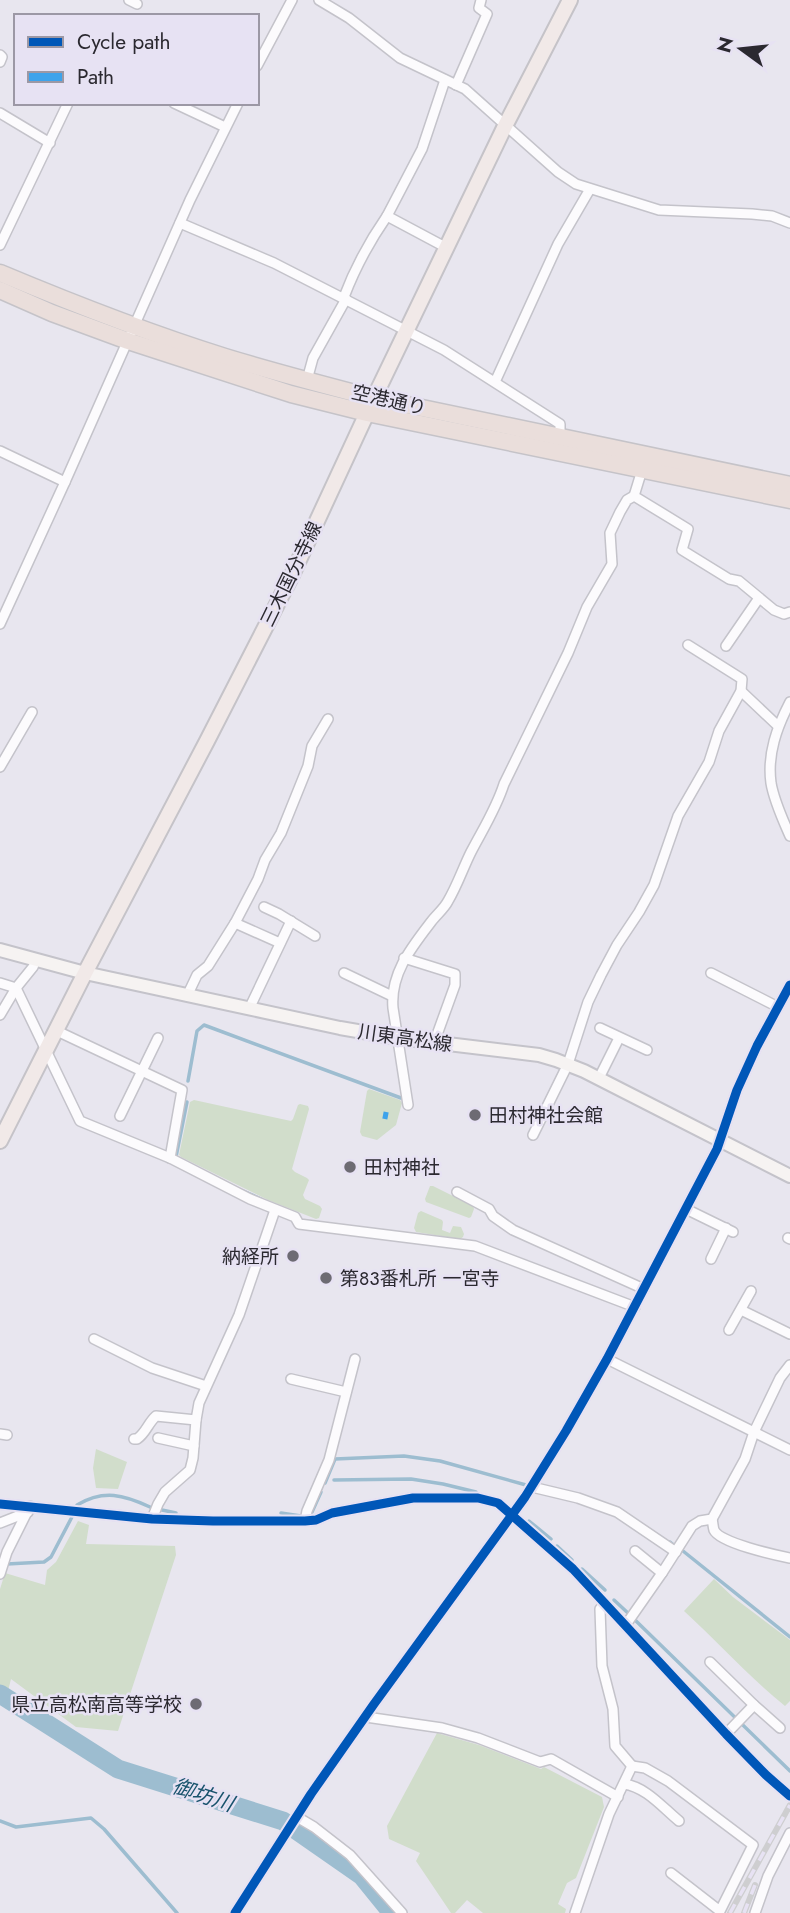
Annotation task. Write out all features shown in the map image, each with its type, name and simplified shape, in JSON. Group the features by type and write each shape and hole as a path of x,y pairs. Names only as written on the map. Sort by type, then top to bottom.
{"highway":[{"name":"空港通り","path":"0,273 134,326 226,357 307,380 371,405 642,470 790,500"},
{"name":"空港通り","path":"0,290 52,313 128,341 291,394 560,437 790,485"}],"main road":[{"name":"三木国分寺線","path":"0,1141 292,575 505,126 570,0"},
{"name":"川東高松線","path":"0,950 85,973 340,1028 434,1043 539,1055 599,1078 790,1176"}],"street":[{"path":"259,62 292,0"},
{"path":"319,0 349,18 400,58 465,89 558,172 576,184 659,210 752,214 772,216 790,223"},
{"path":"456,85 487,13 479,8 481,0"},
{"path":"0,55 0,62"},
{"path":"307,380 313,358 345,298 352,275 422,149 445,80"},
{"path":"0,245 67,105"},
{"path":"178,105 225,127"},
{"path":"0,624 180,223 237,105"},
{"path":"0,114 50,143"},
{"path":"495,383 558,244 590,189"},
{"path":"387,216 447,248"},
{"path":"180,223 274,263 444,350 560,424 560,437"},
{"path":"0,451 65,482"},
{"path":"408,1105 392,996 396,977 404,958 446,905 498,803 504,784 568,653 587,607 612,564 610,533 627,500 634,496 642,470"},
{"path":"634,496 688,530 682,550 729,579 740,581 774,610 784,614 790,612"},
{"path":"726,646 760,598"},
{"path":"533,1135 568,1064 588,1002 617,945 654,885 678,816 705,772 719,731 741,691 742,679 688,645"},
{"path":"741,691 778,726"},
{"path":"790,702 778,726 773,744 771,783 790,836"},
{"path":"0,767 32,712"},
{"path":"187,996 197,975 208,966 235,923 258,879 265,860 281,833 308,766 312,746 328,719"},
{"path":"264,907 315,936"},
{"path":"249,1009 291,921"},
{"path":"235,923 281,943"},
{"path":"404,958 455,974 455,985 434,1043"},
{"path":"0,1015 36,960"},
{"path":"344,973 392,996"},
{"path":"710,973 778,1007"},
{"path":"0,983 16,988 80,1122 170,1158 250,1199 295,1217 299,1224 475,1246 635,1307"},
{"path":"235,1913 311,1794 531,1487 607,1359 686,1209 721,1140 737,1090 790,985"},
{"path":"600,1028 647,1050"},
{"path":"57,1031 182,1090 170,1158"},
{"path":"120,1116 158,1038"},
{"path":"599,1078 619,1038"},
{"path":"457,1192 489,1209 493,1216 513,1230 644,1289"},
{"path":"686,1209 730,1230 711,1259"},
{"path":"152,1519 165,1492 190,1470 196,1420 206,1386 239,1315 275,1210"},
{"path":"729,1330 751,1291"},
{"path":"741,1310 790,1334"},
{"path":"94,1339 152,1368 206,1386"},
{"path":"305,1521 329,1460 355,1359"},
{"path":"607,1359 790,1450"},
{"path":"790,1365 780,1378 754,1432 745,1459 712,1519 714,1531 719,1537 764,1553 790,1558"},
{"path":"291,1379 346,1392"},
{"path":"134,1439 142,1436 149,1422 156,1416 196,1420"},
{"path":"158,1438 194,1446"},
{"path":"531,1487 578,1498 617,1512 676,1552"},
{"path":"0,1504 29,1509 152,1519 305,1521 316,1520 332,1513 413,1498 486,1499 498,1503 573,1569 765,1776 790,1796"},
{"path":"0,1523 29,1509"},
{"path":"0,1574 29,1509"},
{"path":"625,1626 692,1526 712,1519"},
{"path":"635,1551 662,1573"},
{"path":"605,1604 600,1609 602,1667 613,1709 615,1746 632,1766 645,1768 668,1781 753,1845 720,1911 671,1873"},
{"path":"710,1661 780,1728"},
{"path":"726,1734 754,1705"},
{"path":"366,1717 442,1728 478,1738 540,1762 551,1759 618,1797"},
{"path":"575,1913 605,1825 632,1766"},
{"path":"624,1784 634,1785 647,1793 679,1821"},
{"path":"296,1818 314,1827 350,1855 402,1913"},
{"path":"755,1913 768,1876 790,1833"}],"green space":[{"path":"369,1089 402,1103 396,1125 377,1140 362,1136 360,1132"},
{"path":"194,1100 291,1121 298,1105 308,1106 292,1169 309,1180 303,1195 305,1199 320,1206 322,1209 319,1218 268,1200 181,1157 179,1155 190,1102"},
{"path":"430,1186 473,1206 471,1217 426,1202"},
{"path":"421,1211 442,1220 442,1230 450,1233 453,1226 461,1227 463,1237 460,1239 416,1232 414,1228"},
{"path":"96,1449 127,1462 118,1489 96,1488 93,1468"},
{"path":"78,1521 89,1525 86,1544 175,1546 176,1555 118,1731 76,1727 11,1679 8,1691 0,1686 0,1589 5,1573 45,1585 47,1570 56,1562"},
{"path":"714,1579 733,1597 790,1640 790,1701 785,1706 684,1611"},
{"path":"437,1733 479,1745 541,1769 544,1767 602,1797 604,1807 576,1878 567,1883 558,1904 566,1909 565,1913 483,1913 467,1900 455,1913 451,1913 416,1861 420,1853 389,1839 387,1826"}],"waterway":[{"path":"188,1081 197,1031 204,1025 401,1098"},
{"path":"180,1159 176,1157 187,1102"},
{"path":"243,1191 261,1199"},
{"path":"325,1483 335,1459 404,1456 440,1461 526,1485"},
{"path":"334,1480 411,1479 476,1492"},
{"path":"312,1512 321,1492"},
{"path":"77,1505 105,1495 131,1499 150,1507"},
{"path":"162,1510 176,1513"},
{"path":"281,1513 301,1516"},
{"path":"7,1564 44,1562 51,1557 73,1515"},
{"path":"529,1521 551,1539"},
{"path":"670,1542 676,1547"},
{"path":"557,1546 572,1560"},
{"path":"683,1551 790,1637"},
{"path":"582,1569 605,1590"},
{"path":"614,1600 629,1614"},
{"path":"635,1620 790,1771"},
{"name":"御坊川","path":"0,1694 118,1769 283,1821 362,1876 392,1913"},
{"path":"0,1821 16,1827 91,1818 104,1829 177,1913"}],"railway":[{"path":"730,1913 790,1805"},
{"path":"744,1913 755,1885"}],"marked path":[{"path":"383,1115 388,1116"}],"cycle path":[{"path":"235,1913 311,1794 525,1497 566,1431 607,1359 717,1149 737,1090 790,985"},
{"path":"0,1504 152,1519 305,1521 316,1520 332,1513 413,1498 478,1498 498,1503 573,1569 726,1734 790,1796"}],"place":[{"name":"田村神社会館","path":"475,1115"},
{"name":"田村神社","path":"350,1167"},
{"name":"納経所","path":"293,1256"},
{"name":"第83番札所 一宮寺","path":"326,1278"},
{"name":"県立高松南高等学校","path":"196,1704"}]}
